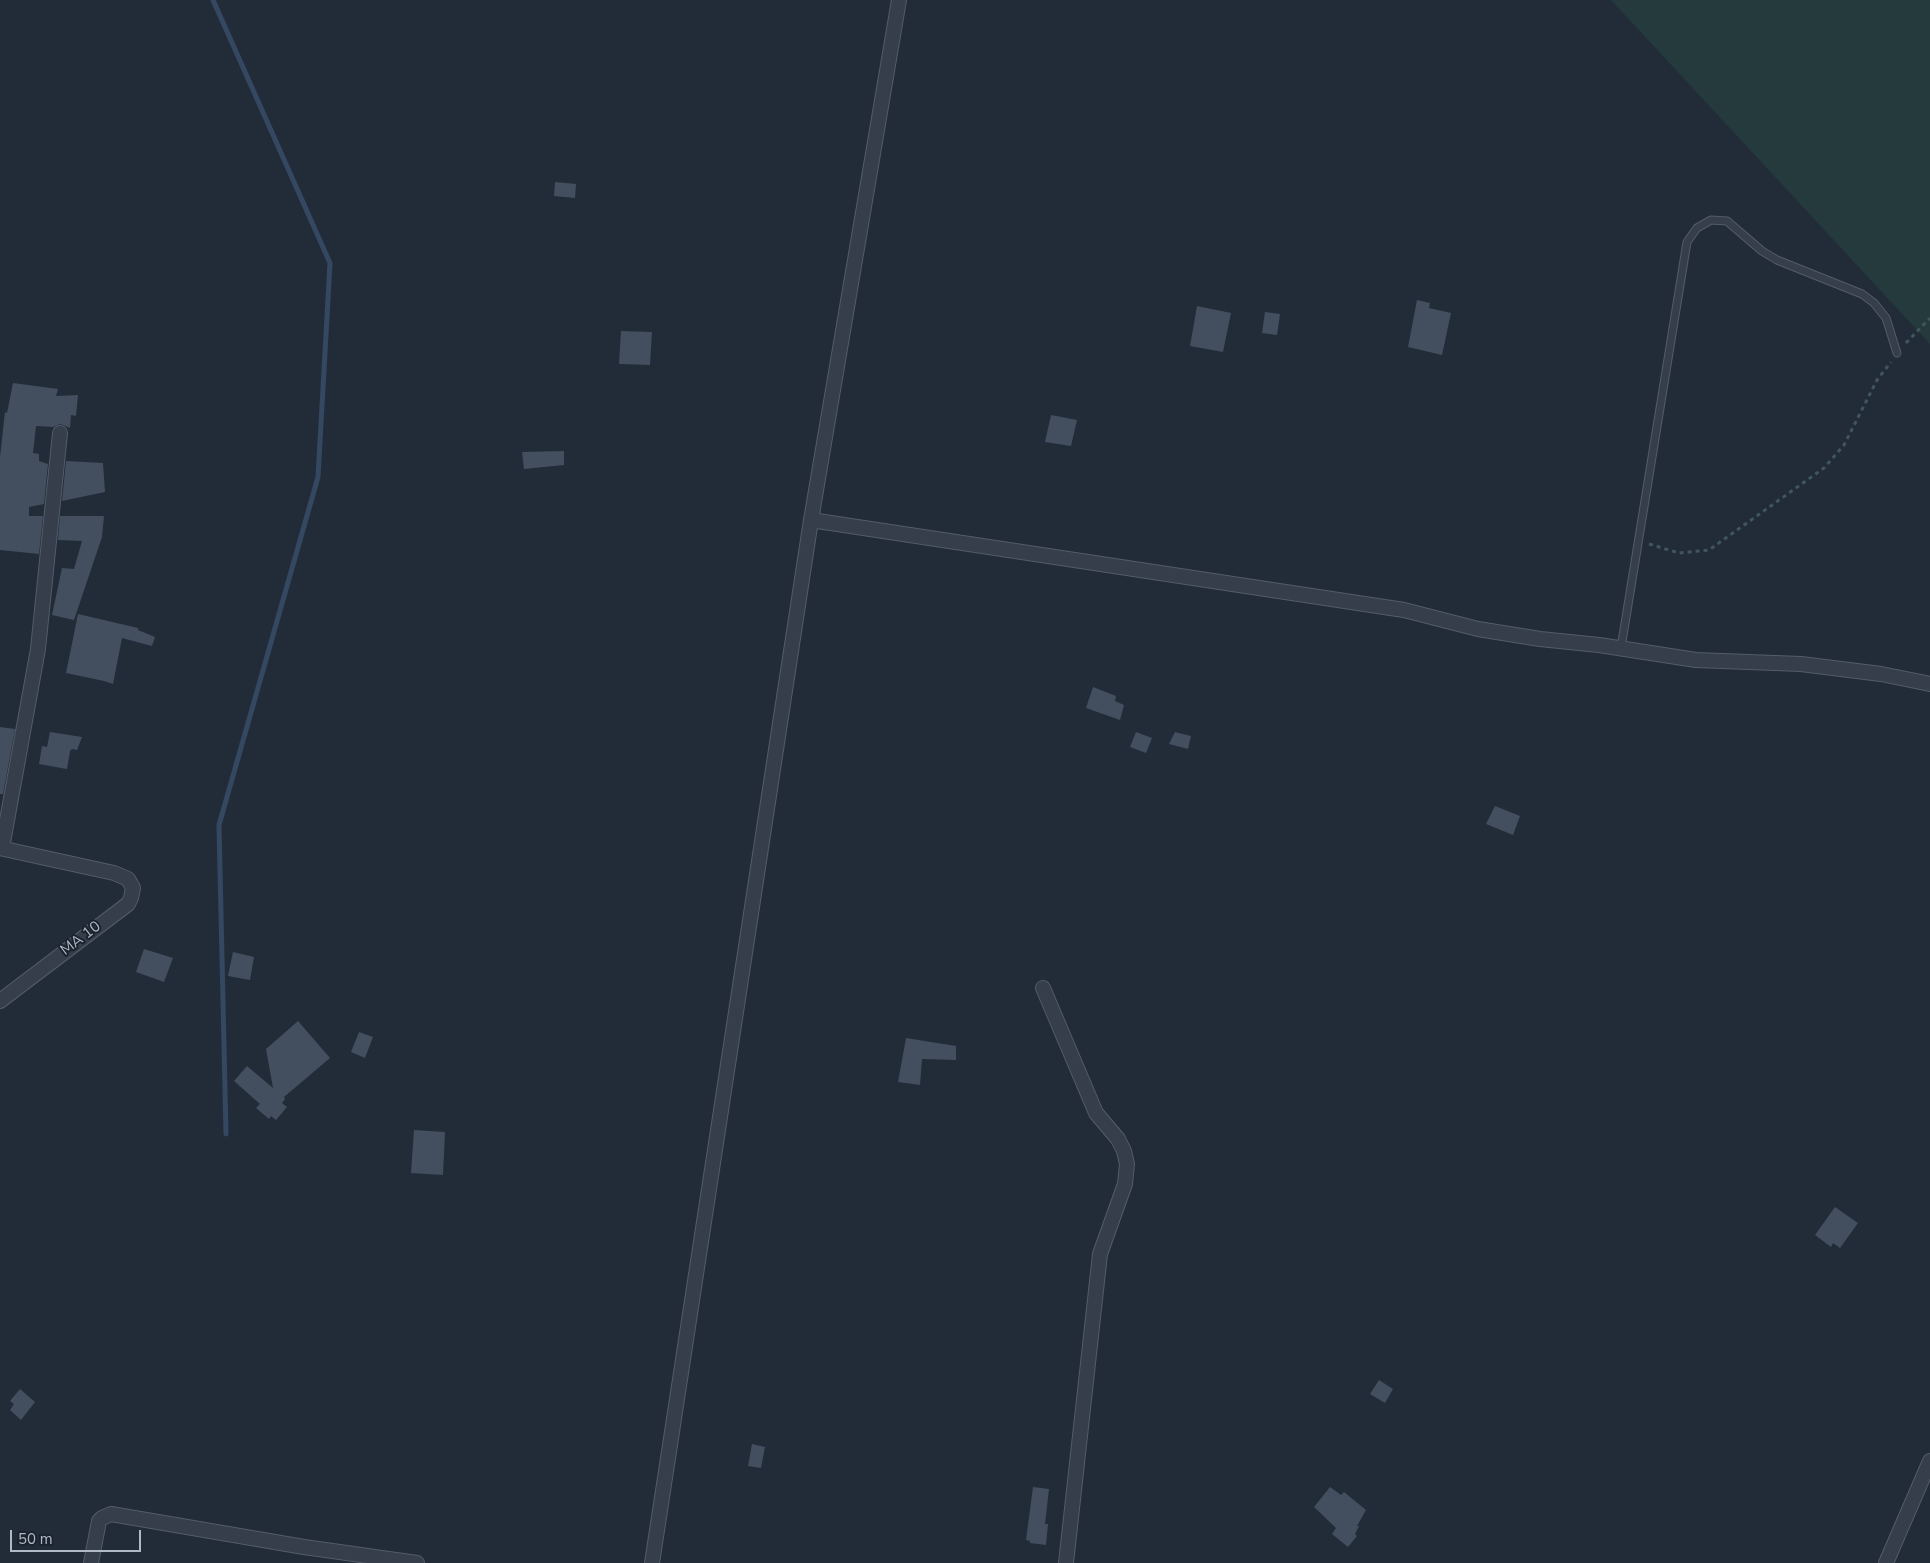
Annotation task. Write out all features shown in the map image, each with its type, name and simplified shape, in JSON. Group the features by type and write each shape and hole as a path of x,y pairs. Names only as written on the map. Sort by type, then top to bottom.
{"street":[{"path":"652,1563 811,520 900,0"},
{"path":"1,848 38,649 60,433"},
{"path":"811,520 1404,610 1478,629 1540,639 1621,648 1696,660 1801,664 1881,674 1930,684"},
{"name":"MA 10","path":"0,1001 128,904 133,893 131,883 124,876 1,848"},
{"path":"1043,988 1096,1113 1118,1139 1124,1151 1127,1164 1125,1184 1100,1254 1066,1563"},
{"path":"1886,1563 1930,1461"},
{"path":"91,1563 98,1521 111,1514 304,1547 417,1563"}],"lane":[{"path":"1621,648 1687,242 1696,228 1711,220 1727,221 1762,251 1777,260 1862,294 1886,318 1897,353"}],"path":[{"path":"1639,541 1679,553 1709,550 1824,468 1844,445 1877,380 1897,353 1930,318"}],"green space":[{"path":"1611,0 1930,0 1930,344"}],"building":[{"path":"555,182 576,184 575,198 554,196"},
{"path":"1417,300 1430,303 1429,308 1451,313 1442,355 1408,347"},
{"path":"1197,306 1231,313 1223,352 1190,346"},
{"path":"1265,312 1280,314 1277,335 1262,333"},
{"path":"621,331 652,332 650,365 619,364"},
{"path":"13,383 58,389 56,396 78,395 76,416 71,415 70,428 60,424 53,427 36,426 33,453 39,454 39,461 48,464 44,504 29,507 29,516 43,516 39,554 0,550 0,457 5,412 7,413"},
{"path":"1051,415 1077,420 1071,446 1045,442"},
{"path":"564,451 564,465 524,469 522,452"},
{"path":"66,461 103,463 105,492 62,501"},
{"path":"60,516 104,516 102,537 74,620 52,615 62,568 74,569 82,541 58,540"},
{"path":"78,614 138,628 138,630 155,637 152,646 122,638 113,684 66,673"},
{"path":"1093,687 1116,696 1115,701 1124,705 1120,720 1086,708"},
{"path":"0,727 15,729 3,794 0,794"},
{"path":"50,732 82,737 77,750 72,749 70,751 67,769 39,764 42,746 47,747"},
{"path":"1136,732 1152,738 1146,753 1130,747"},
{"path":"1175,732 1191,736 1188,749 1169,744"},
{"path":"1495,806 1520,816 1513,835 1486,824"},
{"path":"144,949 173,958 164,982 136,972"},
{"path":"233,952 254,957 250,980 228,976"},
{"path":"298,1021 330,1058 284,1097 285,1099 282,1103 287,1107 276,1120 271,1116 269,1119 256,1108 260,1104 234,1081 247,1066 273,1088 266,1049"},
{"path":"359,1032 373,1037 365,1058 351,1052"},
{"path":"906,1038 956,1046 956,1060 922,1059 920,1085 898,1082"},
{"path":"414,1130 445,1132 443,1175 411,1173"},
{"path":"1835,1207 1858,1223 1840,1248 1833,1243 1831,1247 1815,1235"},
{"path":"1379,1380 1393,1389 1385,1403 1370,1394"},
{"path":"20,1389 35,1402 21,1420 10,1410 14,1404 10,1401"},
{"path":"752,1444 765,1447 761,1468 748,1466"},
{"path":"1033,1487 1049,1489 1045,1524 1048,1524 1046,1545 1030,1543 1030,1541 1026,1540"},
{"path":"1330,1487 1341,1495 1344,1492 1366,1510 1357,1526 1359,1526 1355,1534 1357,1536 1348,1547 1332,1534 1336,1528 1314,1507"}],"waterway":[{"path":"213,0 330,263 318,477 219,825 226,1134"}]}
